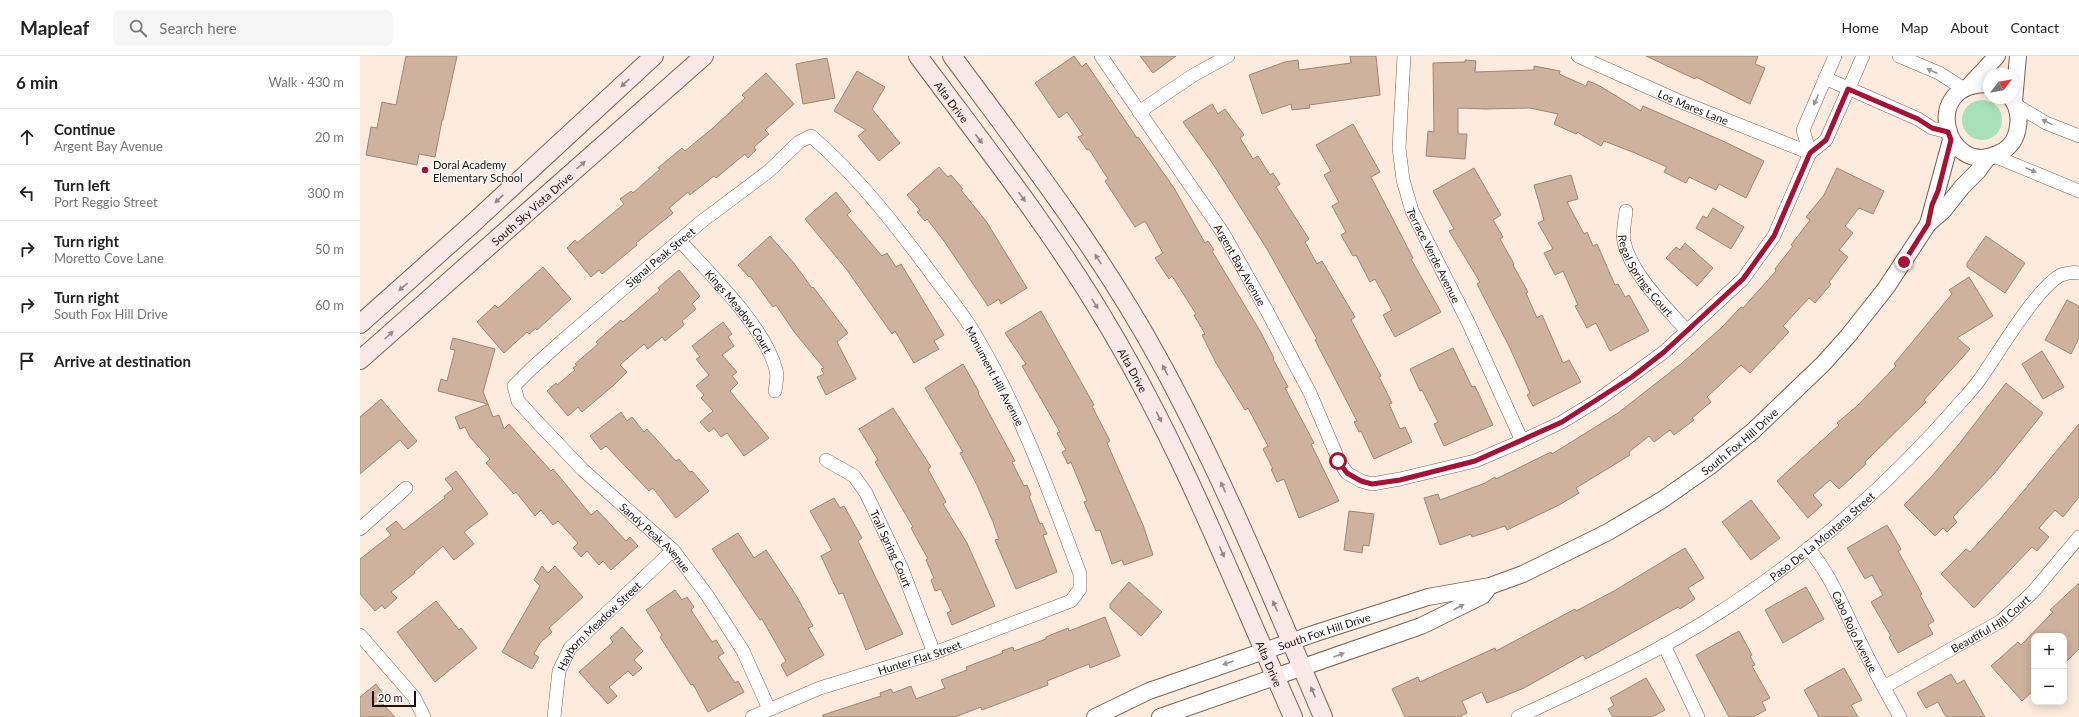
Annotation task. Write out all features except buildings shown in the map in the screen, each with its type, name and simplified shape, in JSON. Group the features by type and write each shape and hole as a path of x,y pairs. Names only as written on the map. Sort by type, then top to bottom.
{"main road":[{"path":"360,324 471,226 654,56"},
{"name":"South Sky Vista Drive","path":"360,360 704,56"},
{"name":"Alta Drive","path":"918,56 1032,211 1109,327 1150,401 1179,458 1293,717"},
{"path":"952,56 1063,207 1112,281 1146,337 1181,400 1214,468 1323,717"}],"street":[{"name":"Argent Bay Avenue","path":"1101,56 1223,233 1267,311 1310,393 1338,461 1347,473 1361,481 1372,484 1400,480 1475,461 1522,442"},
{"path":"1139,112 1192,76 1228,56"},
{"name":"Terrace Verde Avenue","path":"1404,56 1399,148 1403,180 1412,211 1469,324 1522,442"},
{"name":"Los Mares Lane","path":"1578,56 1679,101 1810,153"},
{"path":"1810,153 1803,130 1835,56"},
{"path":"1522,442 1562,422 1598,400 1664,352 1743,279 1774,236 1810,153 1826,140 1863,56"},
{"path":"1899,56 1966,88 1983,85"},
{"path":"1966,88 1997,56"},
{"path":"2017,68 2018,56"},
{"path":"1825,78 1918,119 1932,128 1950,136 1957,147 1967,154 1979,157 1991,156 2079,191"},
{"name":"South Fox Hill Drive","path":"1928,224 1932,205 1938,191 1950,136 1946,113 1950,102 1966,88"},
{"name":"South Fox Hill Drive","path":"1095,717 1149,690 1290,642 1428,597 1490,586 1557,559 1608,532 1662,500 1730,450 1779,408 1848,336 1886,288 1928,224 1943,211 1962,187 1991,156 2008,147 2015,138 2019,127 2019,116 2015,104"},
{"path":"2019,104 2046,122 2079,136"},
{"name":"Signal Peak Street","path":"514,386 561,342 701,222 770,171 799,142 811,136"},
{"name":"Monument Hill Avenue","path":"811,136 835,156 912,247 976,335 1016,412 1048,486 1080,574 1080,589"},
{"name":"Regal Springs Court","path":"1626,211 1624,241 1634,266 1656,295 1687,331"},
{"name":"Kings Meadow Court","path":"680,241 760,333 772,355 777,372 775,391"},
{"name":"Paso De La Montana Street","path":"1518,717 1637,660 1701,624 1772,576 1808,548 1880,486 1932,434 1979,381 2036,298 2061,275 2079,273"},
{"name":"Sandy Peak Avenue","path":"514,386 518,401 546,432 584,470 673,550 707,595 743,651 769,709"},
{"name":"Trail Spring Court","path":"826,460 854,476 866,493 902,569 934,653"},
{"path":"360,529 406,488"},
{"name":"Beautiful Hill Court","path":"1884,687 2001,620 2032,593 2079,537"},
{"name":"Cabo Rojo Avenue","path":"1808,548 1822,564 1832,581 1853,628 1900,717"},
{"name":"Hayborn Meadow Street","path":"554,717 559,671 570,648 673,550"},
{"name":"South Fox Hill Drive","path":"1160,717 1421,626 1482,596 1490,586"},
{"name":"Hunter Flat Street","path":"752,717 820,688 934,653 1071,601 1080,589"},
{"path":"360,635 414,697 424,717"},
{"path":"1664,645 1698,717"}],"green space":[{"path":"1983,100 1983,104 1994,104 2001,112 2001,128 1990,139 1974,139 1963,128 1963,112 1974,101"}],"place":[{"name":"Doral Academy Elementary School","path":"425,170"}],"route":[{"path":"1338,461 1347,473 1361,481 1372,484 1400,480 1475,461 1522,442 1562,422 1632,377 1664,352 1743,279 1774,236 1810,153 1826,140 1848,89 1918,119 1932,128 1948,132 1951,140 1928,224 1904,262"}]}
